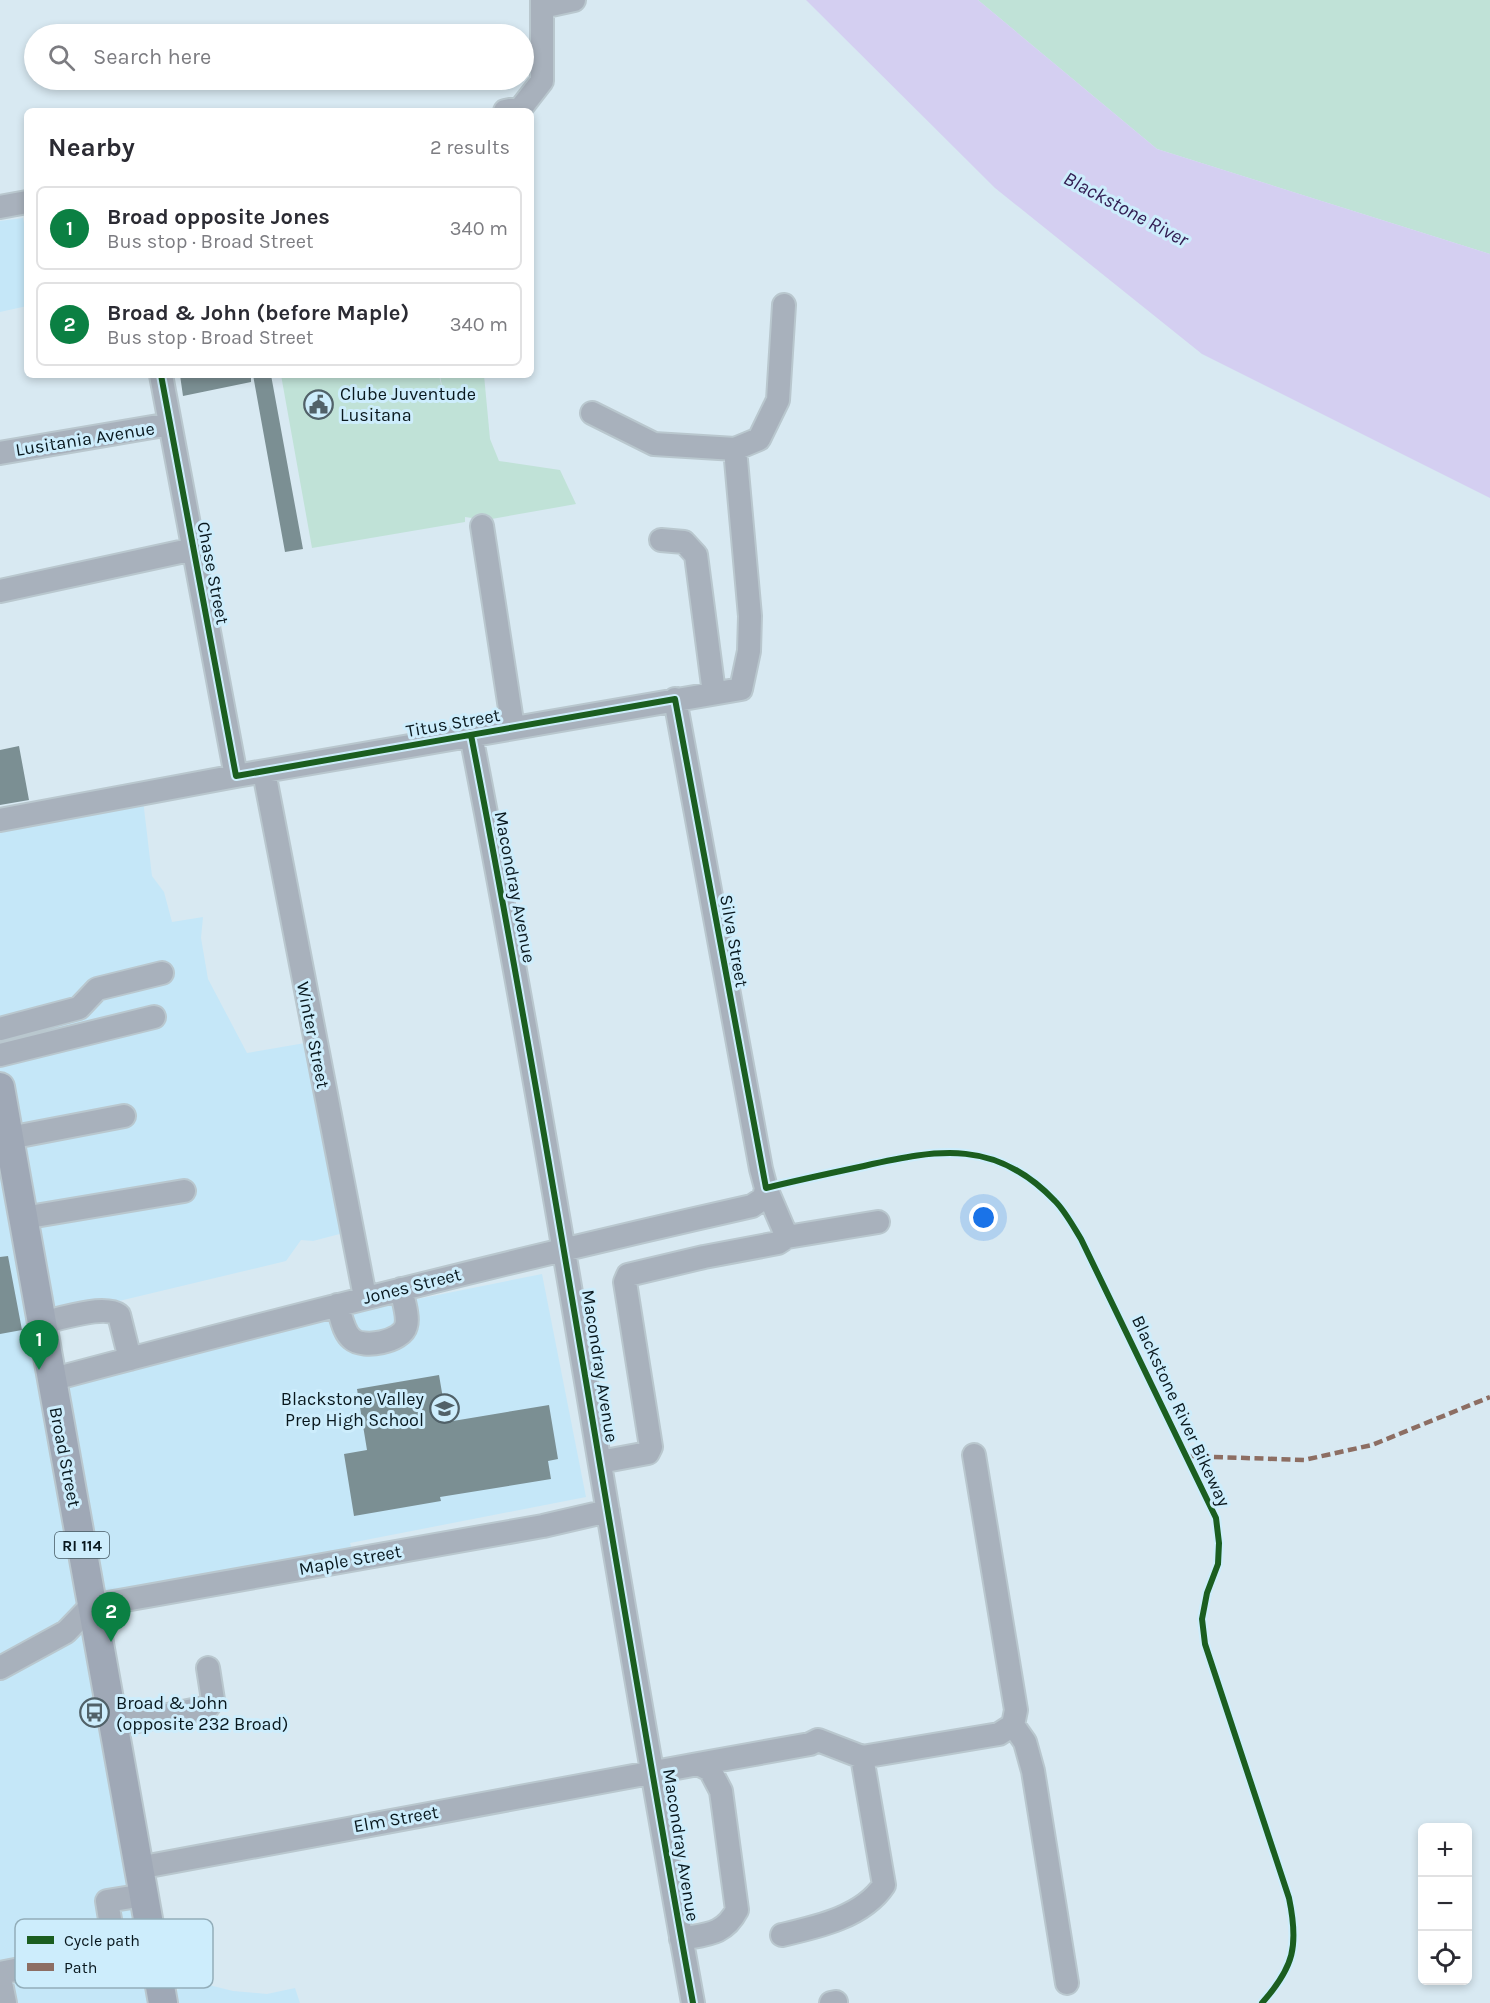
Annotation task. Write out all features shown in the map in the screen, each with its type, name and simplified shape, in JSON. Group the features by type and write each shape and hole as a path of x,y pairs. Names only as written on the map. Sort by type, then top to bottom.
{"main road":[{"name":"Broad Street","path":"0,1087 9,1138 7,1168 23,1218 50,1380 148,1919"},
{"name":"Broad Street","path":"161,1988 164,2003"}],"street":[{"path":"534,89 542,81 542,3 574,0"},
{"path":"515,108 533,90"},
{"path":"0,207 24,203"},
{"path":"592,413 654,444 735,449 759,439 778,400 784,304"},
{"name":"Chase Street","path":"162,378 236,776"},
{"name":"Lusitania Avenue","path":"0,453 170,424"},
{"path":"675,699 741,689 749,651 750,616 735,449"},
{"path":"482,526 513,728"},
{"path":"661,540 684,542 696,555 714,693"},
{"path":"0,591 194,549"},
{"name":"Titus Street","path":"0,820 675,699"},
{"name":"Silva Street","path":"675,699 766,1188 787,1237"},
{"name":"Macondray Avenue","path":"471,735 511,941 693,2003"},
{"name":"Winter Street","path":"264,772 365,1298"},
{"path":"0,1029 79,1008 98,989 162,973"},
{"path":"0,1054 154,1017"},
{"path":"9,1138 124,1116"},
{"name":"Jones Street","path":"50,1380 564,1248 752,1206 764,1198 766,1188"},
{"path":"23,1218 184,1191"},
{"path":"600,1462 648,1453 651,1447 625,1282 628,1275 778,1243 787,1237 878,1222"},
{"path":"337,1305 347,1334 353,1341 364,1344 390,1340 402,1334 407,1325 401,1289"},
{"path":"41,1323 102,1310 116,1312 119,1315 130,1359"},
{"path":"782,1935 831,1923 877,1895 884,1885 862,1757 999,1734 1013,1725 1016,1710 974,1455"},
{"name":"Maple Street","path":"91,1606 543,1526 608,1511"},
{"path":"0,1668 66,1632 91,1606"},
{"path":"112,1726 208,1707 213,1700 208,1668"},
{"path":"1013,1725 1025,1742 1034,1771 1067,1983"},
{"name":"Elm Street","path":"138,1868 810,1744 818,1740 862,1757"},
{"path":"681,1939 718,1932 730,1924 737,1910 721,1791 710,1770 698,1764"},
{"path":"110,1919 107,1901 144,1895"},
{"path":"0,1973 15,1970"},
{"path":"0,1978 4,2003"}],"shaded area":[{"path":"23,218 24,307 0,312 0,221"},
{"path":"143,800 152,876 164,892 172,922 203,917 201,938 208,979 247,1053 311,1042 351,1231 313,1241 301,1240 286,1261 44,1319 49,1373 542,1274 586,1497 350,1543 354,1556 95,1604 152,1919 15,1919 15,1988 164,1988 165,1993 183,1988 213,1988 213,1986 233,1991 267,1994 295,1988 300,2003 0,2003 0,817"}],"green space":[{"path":"978,0 1490,0 1490,254 1157,149"},
{"path":"282,378 440,378 445,403 441,378 484,378 490,439 499,461 560,470 576,504 486,520 465,517 465,522 312,548"}],"water":[{"name":"Blackstone River","path":"806,0 978,0 1157,149 1490,254 1490,498 1202,354 995,188"}],"building":[{"path":"180,378 251,378 251,382 183,396"},
{"path":"254,378 272,378 303,549 285,552"},
{"path":"19,746 29,800 0,805 0,750"},
{"path":"8,1256 22,1330 0,1334 0,1257"},
{"path":"439,1375 447,1422 549,1405 558,1459 548,1461 551,1479 440,1497 441,1501 354,1516 344,1454 367,1450 357,1389"}],"marked path":[{"path":"1187,1456 1304,1460 1372,1445 1490,1397"}],"cycle path":[{"name":"Blackstone River Bikeway","path":"162,378 236,776 675,699 766,1188 891,1160 942,1153 966,1154 988,1158 1011,1167 1033,1181 1066,1214 1081,1239 1216,1518 1219,1543 1218,1564 1207,1593 1202,1619 1205,1644 1289,1898 1294,1930 1287,1967 1262,2003"},
{"path":"471,735 557,1210 693,2003"}],"place":[{"name":"Clube Juventude Lusitana","path":"319,404"},
{"name":"Broad opposite Jones","path":"39,1370"},
{"name":"Blackstone Valley Prep High School","path":"445,1409"},
{"name":"Broad & John (before Maple)","path":"111,1642"},
{"name":"Broad & John (opposite 232 Broad)","path":"95,1713"}]}
